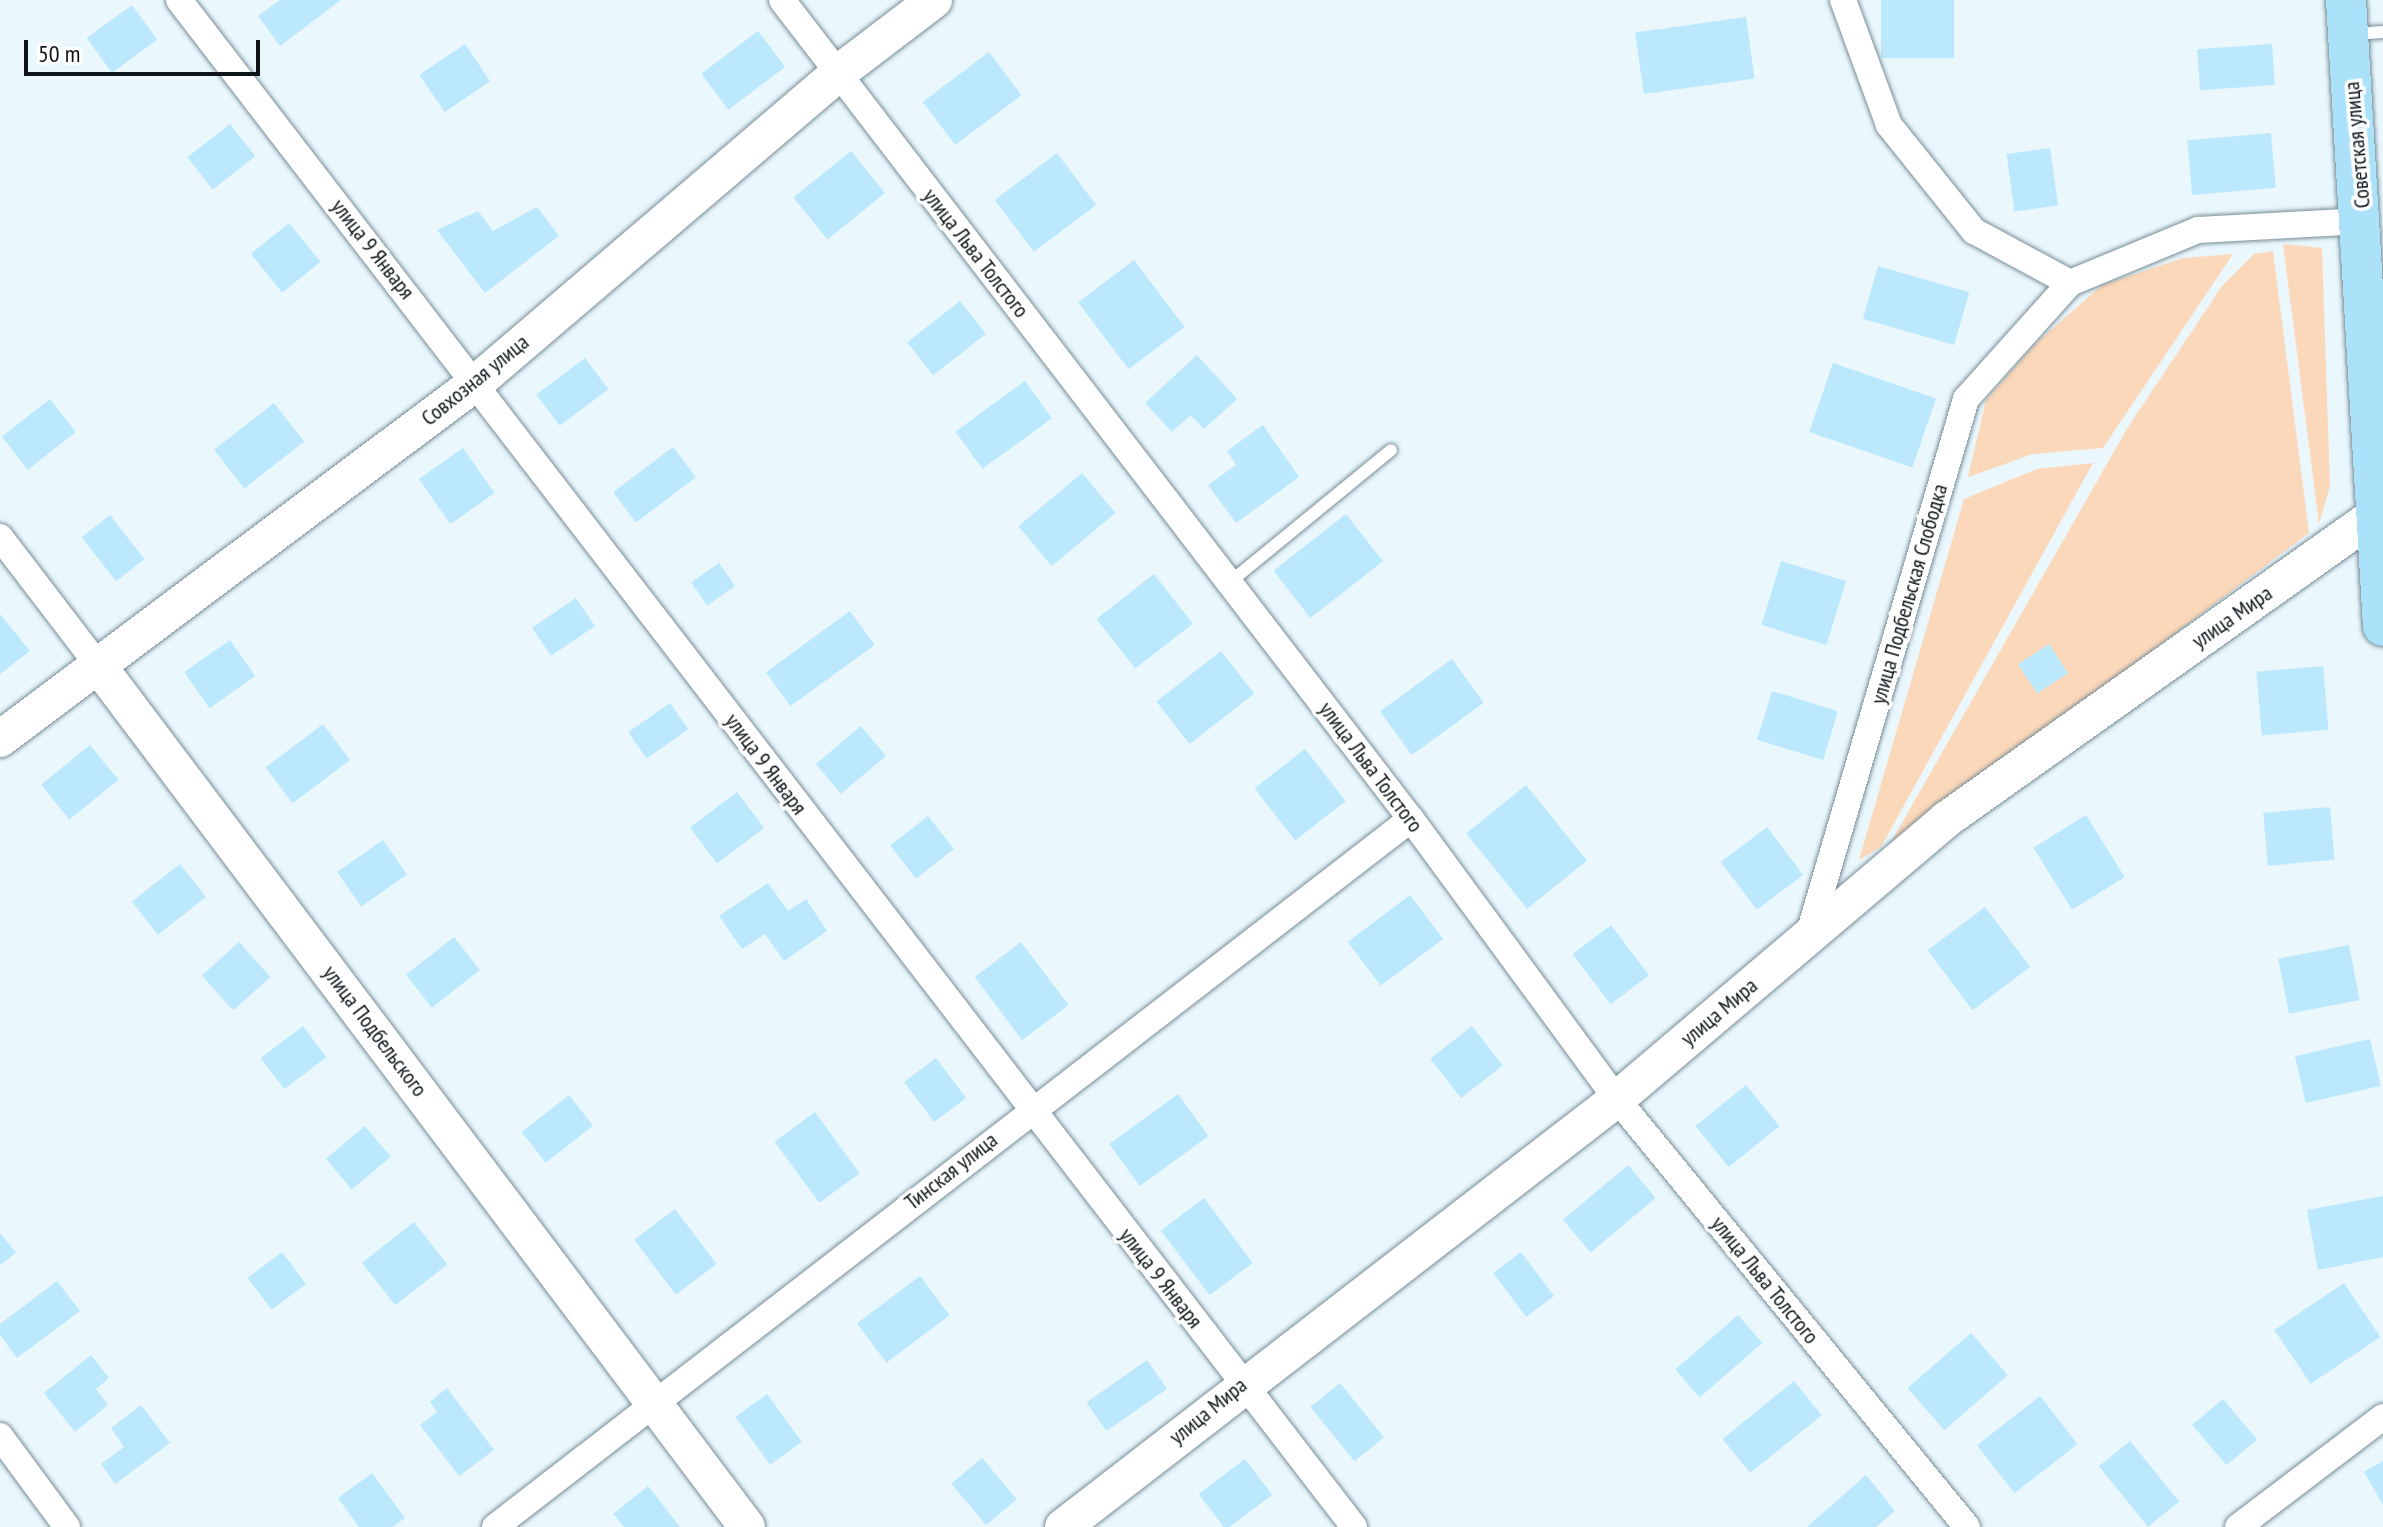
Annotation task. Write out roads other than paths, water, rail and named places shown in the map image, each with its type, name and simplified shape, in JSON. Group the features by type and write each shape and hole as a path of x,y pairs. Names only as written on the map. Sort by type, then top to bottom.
{"main road":[{"name":"Совхозная улица","path":"0,739 477,382 837,74 934,0"},
{"name":"Советская улица","path":"2359,22 2363,221 2374,289 2383,626"},
{"name":"улица Мира","path":"1063,1527 1244,1382 1617,1099 1947,819 2379,512"},
{"name":"улица Подбельского","path":"97,664 747,1527"}],"street":[{"name":"улица 9 Января","path":"179,0 477,382 1028,1109 1244,1382 1354,1527"},
{"name":"улица Льва Толстого","path":"782,0 1411,819 1617,1099 1967,1527"},
{"path":"1843,0 1889,125 1974,231 2070,283 2198,230 2363,221"},
{"name":"улица Подбельская Слободка","path":"1808,937 1966,399 2070,283"},
{"name":"улица Подбельского","path":"0,537 97,664"},
{"name":"Тинская улица","path":"495,1527 1028,1109 1411,819"},
{"path":"2238,1527 2383,1417"},
{"path":"0,1436 67,1527"}],"lane":[{"path":"1230,582 1391,450"}]}
